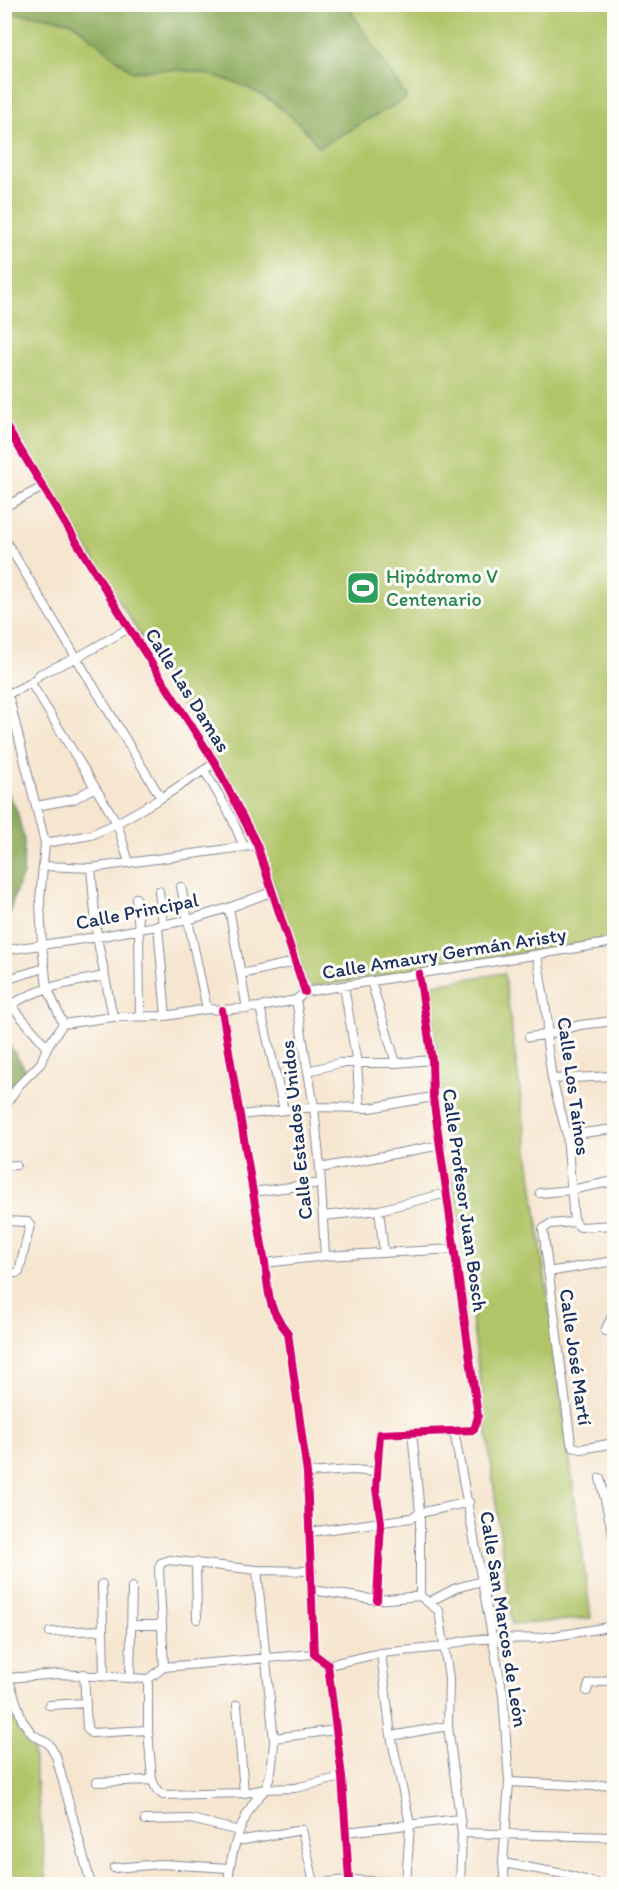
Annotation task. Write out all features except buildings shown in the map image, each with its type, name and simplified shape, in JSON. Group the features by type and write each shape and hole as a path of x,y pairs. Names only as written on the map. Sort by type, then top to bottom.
{"street":[{"name":"Calle Las Damas","path":"4,423 129,628 215,763 257,845 305,992"},
{"path":"4,507 43,487"},
{"path":"4,538 78,657 161,798"},
{"path":"63,1024 47,987 42,946 40,900 45,843 6,690 31,683 40,674 78,657 129,628"},
{"path":"31,683 117,823 129,863"},
{"path":"45,843 91,835 117,823 215,763"},
{"path":"204,770 231,816 244,847"},
{"path":"36,806 74,799 95,787"},
{"path":"44,866 91,868 257,845"},
{"path":"91,868 97,937 113,1017"},
{"path":"181,887 207,1009"},
{"path":"159,891 166,1016"},
{"name":"Calle Principal","path":"6,950 97,937 188,920 271,892"},
{"path":"136,898 139,928 140,1016"},
{"path":"229,908 247,1008"},
{"path":"614,942 615,950"},
{"name":"Calle Amaury Germán Aristy","path":"296,1000 305,992 614,942"},
{"name":"Calle Los Taínos","path":"537,956 548,1023 546,1035 552,1079 567,1135 574,1222"},
{"path":"241,974 294,962"},
{"path":"4,980 45,968"},
{"name":"Calle Profesor Juan Bosch","path":"419,974 432,1060 433,1097 478,1416 474,1430 454,1431"},
{"path":"11,1005 28,994 47,987 105,976"},
{"path":"371,981 396,1063"},
{"path":"344,986 357,1064 360,1107"},
{"path":"4,997 46,1047"},
{"path":"4,1107 20,1085 41,1063 46,1047 63,1024 113,1017 166,1016 207,1009 260,1007 296,1000"},
{"name":"Calle Estados Unidos","path":"296,1000 314,1107 325,1256"},
{"path":"260,1007 284,1110"},
{"path":"222,1010 265,1263 270,1306 288,1333 307,1473 314,1654"},
{"path":"530,1037 580,1025 615,1021"},
{"path":"308,1071 340,1063 396,1063 432,1060"},
{"path":"552,1079 615,1076"},
{"path":"240,1115 314,1107 370,1108 433,1097"},
{"path":"567,1135 615,1129"},
{"path":"320,1168 441,1145"},
{"path":"4,1166 16,1165"},
{"path":"540,1193 571,1190 615,1181"},
{"path":"253,1192 321,1183"},
{"path":"323,1216 379,1210 447,1193"},
{"path":"379,1210 384,1253"},
{"path":"4,1221 28,1222 30,1225 20,1272 4,1272"},
{"path":"574,1222 580,1227 615,1226"},
{"name":"Calle José Martí","path":"574,1222 550,1224 543,1229 571,1443 573,1447 581,1449 615,1443"},
{"path":"265,1263 325,1256 455,1249"},
{"path":"548,1272 615,1261"},
{"path":"605,1331 615,1312"},
{"path":"377,1600 381,1522 376,1489 380,1434 454,1431"},
{"name":"Calle San Marcos de León","path":"454,1431 503,1695 510,1782 503,1863 505,1884"},
{"path":"412,1432 420,1513 420,1596"},
{"path":"307,1473 353,1470 377,1472"},
{"path":"600,1478 615,1539"},
{"path":"310,1532 411,1518 420,1513 469,1502"},
{"path":"164,1667 159,1568 161,1563 169,1560 257,1570 312,1571"},
{"path":"196,1562 197,1619"},
{"path":"228,1884 239,1831 253,1802 266,1789 272,1765 274,1738 257,1570"},
{"path":"429,1602 456,1588 482,1581"},
{"path":"102,1584 104,1676"},
{"path":"130,1678 132,1587"},
{"path":"312,1590 377,1600 420,1596 439,1611 449,1679 448,1726 462,1833 460,1884"},
{"path":"131,1625 162,1625"},
{"path":"328,1665 381,1653 444,1647 468,1641 538,1638 615,1626"},
{"path":"50,1632 103,1630"},
{"path":"381,1653 391,1736 410,1824 406,1884"},
{"path":"8,1678 84,1674 148,1679 164,1667 314,1654 328,1665 342,1777 349,1880"},
{"path":"4,1665 22,1720 32,1734 49,1744 56,1756 91,1884"},
{"path":"84,1674 87,1728 92,1733 148,1730"},
{"path":"148,1679 148,1730 152,1780 157,1790 163,1795 244,1793 266,1789 295,1788 342,1777"},
{"path":"587,1691 589,1684 615,1679"},
{"path":"49,1705 86,1703"},
{"path":"237,1705 244,1793"},
{"path":"391,1736 448,1726"},
{"path":"274,1738 336,1730"},
{"path":"97,1782 152,1780"},
{"path":"510,1782 594,1786 615,1784"},
{"path":"145,1820 191,1819 239,1831"},
{"path":"346,1832 459,1819"},
{"path":"237,1841 302,1830 310,1884 349,1880 441,1884"},
{"path":"462,1833 615,1837"},
{"path":"503,1863 564,1874 599,1884"},
{"path":"114,1868 161,1864 230,1868"}],"green space":[{"path":"4,5 347,5 407,98 319,147 280,107 242,85 221,78 177,70 133,72 72,22 42,16 5,13"},
{"name":"Hipódromo V Centenario","path":"5,5 614,5 614,938 318,986 313,986 306,981 272,880 217,761 5,414"},
{"path":"4,785 17,811 24,840 23,874 5,929"},
{"path":"504,973 591,1618 512,1625 428,985"},
{"path":"5,1039 27,1072 5,1093"},
{"path":"4,1689 20,1733 32,1742 47,1884 5,1884"}],"cycle path":[{"path":"4,423 129,628 215,763 257,845 305,992"},
{"path":"377,1600 381,1522 376,1489 380,1434 474,1430 478,1416 433,1097 432,1060 419,974"},
{"path":"222,1010 268,1292 276,1316 288,1333 307,1473 314,1654 328,1665 342,1777 349,1880"}],"place":[{"name":"Hipódromo V Centenario","path":"363,588"}]}
